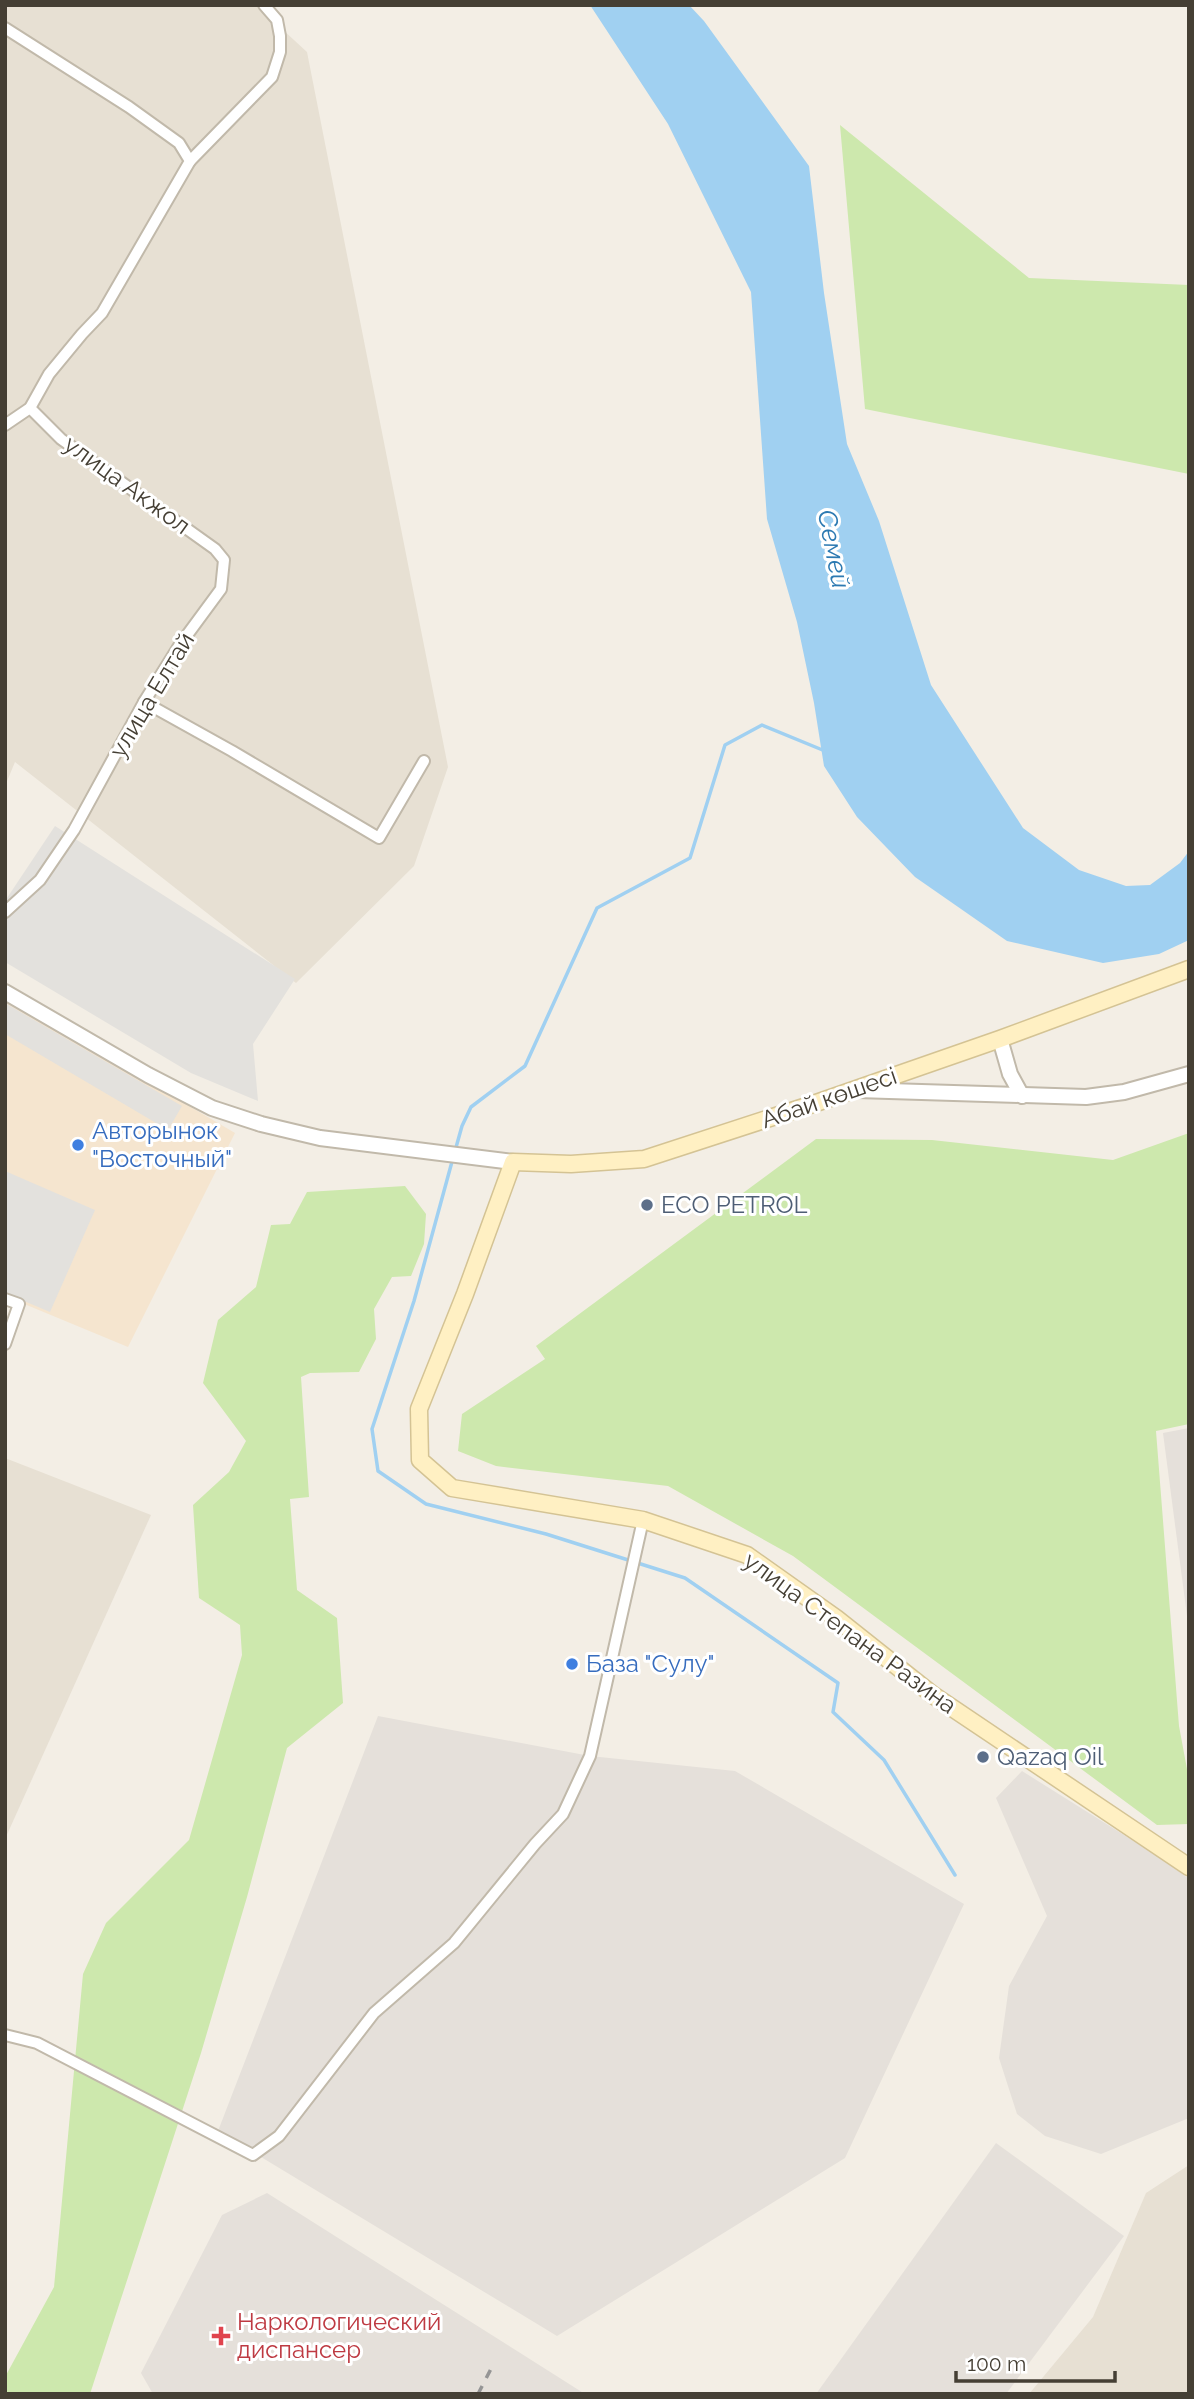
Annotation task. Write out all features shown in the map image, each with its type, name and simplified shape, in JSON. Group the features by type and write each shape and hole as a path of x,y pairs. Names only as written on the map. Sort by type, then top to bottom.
{"main road":[{"name":"Абай көшесі","path":"513,1162 571,1164 644,1159 1000,1039 1189,969"},
{"name":"улица Степана Разина","path":"513,1162 419,1409 420,1460 452,1488 643,1520 747,1555 836,1618 933,1695 1189,1867"}],"street":[{"path":"5,425 30,408 49,374 102,313 190,161 272,77 280,52 281,36 277,20 264,5"},
{"path":"5,28 179,142 190,161"},
{"name":"улица Акжол","path":"30,408 61,439 179,521 215,549 224,560"},
{"name":"улица Елтай","path":"5,912 40,880 74,830 144,702 179,646 221,589 224,560"},
{"path":"144,702 379,838 424,761"},
{"name":"Абай көшесі","path":"5,992 148,1075 212,1108 296,1133 513,1162"},
{"path":"1000,1039 1010,1073 1022,1096"},
{"path":"851,1090 1086,1097 1124,1092 1189,1074"},
{"path":"5,1298 19,1304 5,1344"},
{"path":"5,2035 37,2043 253,2155 279,2136 374,2013 454,1943 563,1814 590,1756 643,1520"}],"shaded area":[{"path":"5,5 256,5 307,52 448,767 414,866 296,983 15,762 5,786"},
{"path":"55,826 295,979 253,1044 258,1101 191,1073 5,962 5,901"},
{"path":"5,998 235,1133 128,1347 5,1296"},
{"path":"5,1003 182,1106 168,1130 5,1034"},
{"path":"5,1171 95,1210 50,1312 5,1293"},
{"path":"1189,1428 1189,1631 1163,1433"},
{"path":"5,1458 151,1515 5,1839"},
{"path":"378,1716 590,1756 735,1771 964,1904 845,2158 557,2336 218,2131"},
{"path":"1022,1771 1167,1862 1189,1879 1189,2118 1101,2154 1045,2136 1017,2114 999,2058 1009,1986 1047,1916 996,1798"},
{"path":"996,2143 1124,2236 1006,2394 816,2394"},
{"path":"1189,2165 1189,2394 1029,2394 1093,2317 1146,2193"},
{"path":"267,2193 585,2394 153,2394 141,2373 222,2215"}],"green space":[{"path":"840,125 1029,278 1189,285 1189,474 865,409"},
{"path":"1189,1133 1189,1424 1156,1431 1179,1726 1189,1780 1189,1824 1157,1825 793,1556 668,1486 496,1466 458,1451 462,1414 545,1359 536,1346 816,1139 932,1140 1113,1160"},
{"path":"405,1186 426,1214 424,1244 411,1276 392,1277 374,1309 376,1339 359,1372 310,1373 301,1377 309,1497 290,1499 297,1590 337,1618 343,1703 287,1748 201,2053 90,2394 5,2394 5,2377 54,2287 83,1974 106,1923 189,1840 242,1655 240,1625 199,1598 193,1505 229,1472 246,1441 203,1383 218,1320 256,1287 271,1225 290,1224 307,1192"}],"water":[{"name":"Семей","path":"590,5 689,5 704,21 809,166 824,293 847,444 879,521 931,685 1023,828 1079,870 1126,886 1150,885 1180,863 1189,851 1189,940 1159,954 1103,963 1007,941 915,877 857,817 824,766 797,622 767,519 751,292 668,124"}],"waterway":[{"path":"455,1151 471,1107 525,1066 597,908 690,858 725,745 762,725 825,751"},
{"path":"453,1158 414,1301 372,1429 378,1471 426,1504 546,1534 685,1578 838,1683 833,1712 884,1760 955,1875"}],"railway":[{"path":"478,2394 493,2365"}],"place":[{"name":"Авторынок \"Восточный\"","path":"78,1145"},
{"name":"ECO PETROL","path":"647,1205"},
{"name":"База \"Сулу\"","path":"572,1664"},
{"name":"Qazaq Oil","path":"983,1757"},
{"name":"Наркологический диспансер","path":"221,2336"}]}
